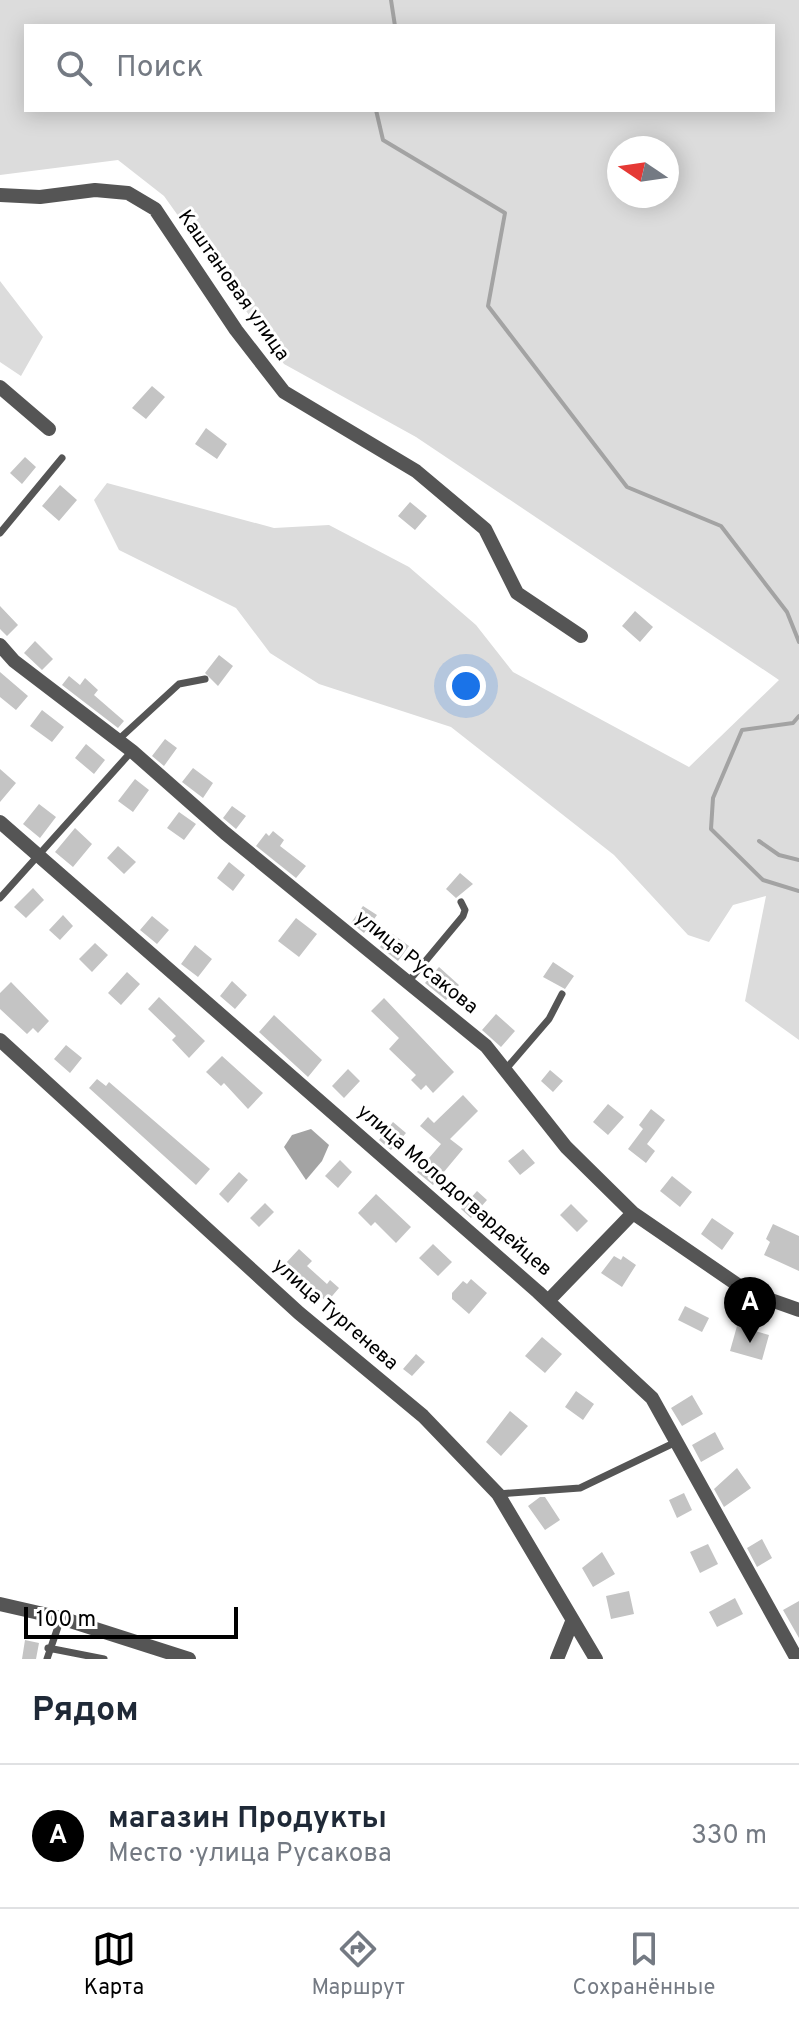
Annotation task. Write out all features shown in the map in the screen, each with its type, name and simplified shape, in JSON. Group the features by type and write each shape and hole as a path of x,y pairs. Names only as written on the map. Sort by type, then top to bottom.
{"street":[{"name":"Каштановая улица","path":"0,195 40,197 95,190 128,193 155,209 236,330 284,392 416,471 485,529 517,593 581,636"},
{"path":"0,387 49,429"},
{"name":"улица Русакова","path":"0,645 14,661 132,751 225,833 486,1046 566,1147 633,1213 748,1292 799,1310"},
{"name":"улица Молодогвардейцев","path":"0,822 548,1301 652,1398 797,1659"},
{"name":"улица Тургенева","path":"0,1040 299,1313 423,1416 498,1494 596,1659"},
{"path":"548,1301 633,1213"},
{"path":"0,1604 61,1618 183,1658"},
{"path":"557,1659 572,1622"}],"lane":[{"path":"0,533 62,458"},
{"path":"118,740 179,684 205,679"},
{"path":"0,898 132,751"},
{"path":"408,982 463,916 465,910 461,902"},
{"path":"505,1070 549,1019 562,994"},
{"path":"498,1494 580,1488 676,1442"},
{"path":"47,1659 48,1648 61,1618"},
{"path":"48,1648 104,1659"}],"shaded area":[{"path":"0,0 799,0 799,1040 745,1001 766,896 733,905 709,942 688,935 614,855 451,727 319,684 270,653 236,608 119,550 94,500 107,483 274,528 329,525 409,567 476,625 513,672 689,767 779,680 416,437 284,364 164,196 118,160 0,175"},
{"path":"0,281 43,337 21,376 0,362"},
{"path":"311,1129 329,1145 322,1161 306,1180 284,1147 292,1135"}],"building":[{"path":"152,386 165,397 146,419 132,408"},
{"path":"206,428 227,444 217,459 195,444"},
{"path":"25,457 36,467 22,484 10,473"},
{"path":"60,485 77,500 59,521 42,506"},
{"path":"410,502 427,516 415,530 398,516"},
{"path":"0,606 18,625 7,636 0,629"},
{"path":"635,611 653,627 640,642 622,626"},
{"path":"35,641 53,659 42,670 24,653"},
{"path":"219,655 233,666 218,686 205,673"},
{"path":"0,672 28,696 16,710 0,697"},
{"path":"69,676 80,685 85,678 98,690 94,695 124,721 118,728 62,685"},
{"path":"42,710 64,727 52,742 30,726"},
{"path":"165,739 177,748 164,766 152,756"},
{"path":"86,744 105,760 94,774 75,758"},
{"path":"193,768 213,783 203,798 182,782"},
{"path":"0,769 16,783 0,802"},
{"path":"135,779 149,790 133,812 118,801"},
{"path":"39,804 56,817 40,838 23,824"},
{"path":"232,806 246,816 236,829 223,818"},
{"path":"179,812 196,824 184,840 167,828"},
{"path":"75,828 92,844 73,867 55,852"},
{"path":"273,831 284,840 280,846 306,866 296,878 256,846 266,833 269,836"},
{"path":"118,846 136,862 124,874 107,858"},
{"path":"229,862 245,875 233,891 217,878"},
{"path":"460,873 473,884 456,898 446,889"},
{"path":"33,888 44,900 26,918 14,907"},
{"path":"363,906 377,915 364,933 351,923"},
{"path":"63,915 73,926 60,940 49,930"},
{"path":"152,916 169,930 157,944 140,930"},
{"path":"296,918 317,934 299,957 278,941"},
{"path":"391,933 409,946 398,961 380,947"},
{"path":"95,943 108,955 92,972 79,959"},
{"path":"195,945 212,959 198,977 181,964"},
{"path":"553,962 574,976 565,989 543,977"},
{"path":"439,967 459,985 446,1000 425,983"},
{"path":"127,972 140,984 121,1005 108,993"},
{"path":"232,981 247,995 235,1009 220,996"},
{"path":"11,982 49,1021 38,1033 33,1028 27,1034 0,1009 0,993"},
{"path":"159,997 205,1041 189,1058 172,1040 176,1036 148,1009"},
{"path":"384,998 454,1072 433,1093 426,1085 421,1090 411,1080 416,1075 389,1049 399,1038 371,1011"},
{"path":"496,1014 515,1031 501,1047 482,1030"},
{"path":"274,1015 322,1060 308,1077 259,1032"},
{"path":"66,1045 82,1058 70,1073 54,1059"},
{"path":"222,1056 263,1093 248,1109 224,1083 221,1086 206,1072"},
{"path":"348,1069 360,1081 344,1098 332,1086"},
{"path":"550,1070 563,1081 553,1092 541,1081"},
{"path":"97,1079 106,1086 109,1082 210,1169 196,1185 89,1088"},
{"path":"463,1095 478,1111 450,1139 463,1149 433,1185 417,1172 441,1144 420,1126 428,1117 434,1123"},
{"path":"608,1104 624,1117 608,1135 593,1122"},
{"path":"651,1109 665,1120 647,1144 655,1151 646,1163 628,1149 643,1129 639,1125"},
{"path":"393,1122 406,1133 391,1150 379,1140"},
{"path":"523,1149 535,1163 520,1175 508,1161"},
{"path":"340,1160 352,1172 338,1188 325,1176"},
{"path":"239,1172 248,1180 228,1203 219,1194"},
{"path":"672,1176 692,1192 680,1207 660,1191"},
{"path":"477,1191 487,1200 471,1218 461,1209"},
{"path":"376,1194 411,1227 396,1243 375,1222 371,1226 358,1213"},
{"path":"265,1203 274,1212 259,1227 250,1218"},
{"path":"571,1204 588,1221 577,1232 560,1215"},
{"path":"712,1218 734,1233 722,1250 701,1234"},
{"path":"773,1224 799,1236 799,1271 764,1255 770,1242 766,1239"},
{"path":"433,1244 452,1262 438,1276 419,1258"},
{"path":"299,1249 312,1261 307,1266 327,1284 330,1280 339,1288 327,1302 285,1264"},
{"path":"614,1256 621,1260 623,1256 636,1265 622,1287 601,1273"},
{"path":"471,1279 487,1293 469,1314 452,1299 452,1293 463,1281 467,1284"},
{"path":"685,1306 709,1318 702,1332 678,1320"},
{"path":"737,1326 769,1335 762,1360 730,1351"},
{"path":"542,1337 562,1354 545,1373 525,1356"},
{"path":"416,1354 425,1362 412,1376 403,1369"},
{"path":"576,1391 594,1404 583,1420 565,1407"},
{"path":"692,1395 703,1414 682,1426 671,1408"},
{"path":"510,1411 528,1426 501,1456 486,1442"},
{"path":"715,1432 724,1449 701,1462 692,1445"},
{"path":"737,1468 751,1488 724,1507 714,1489"},
{"path":"684,1493 692,1510 677,1518 669,1500"},
{"path":"545,1497 560,1520 545,1530 528,1506"},
{"path":"762,1539 772,1558 757,1567 747,1548"},
{"path":"708,1544 718,1564 700,1573 690,1552"},
{"path":"602,1552 615,1574 593,1587 582,1568"},
{"path":"629,1591 634,1614 611,1619 606,1596"},
{"path":"735,1598 743,1614 717,1627 709,1612"},
{"path":"799,1601 799,1638 783,1610"},
{"path":"25,1640 39,1643 36,1659 22,1659"}],"waterway":[{"path":"391,0 395,24"},
{"path":"376,112 383,140 505,213 488,306 627,487 721,526 787,612 799,642"},
{"path":"799,716 793,723 742,730 713,798 711,829 763,880 799,891"},
{"path":"759,841 779,855 799,860"}],"place":[{"name":"магазин Продукты","path":"750,1343"}]}
